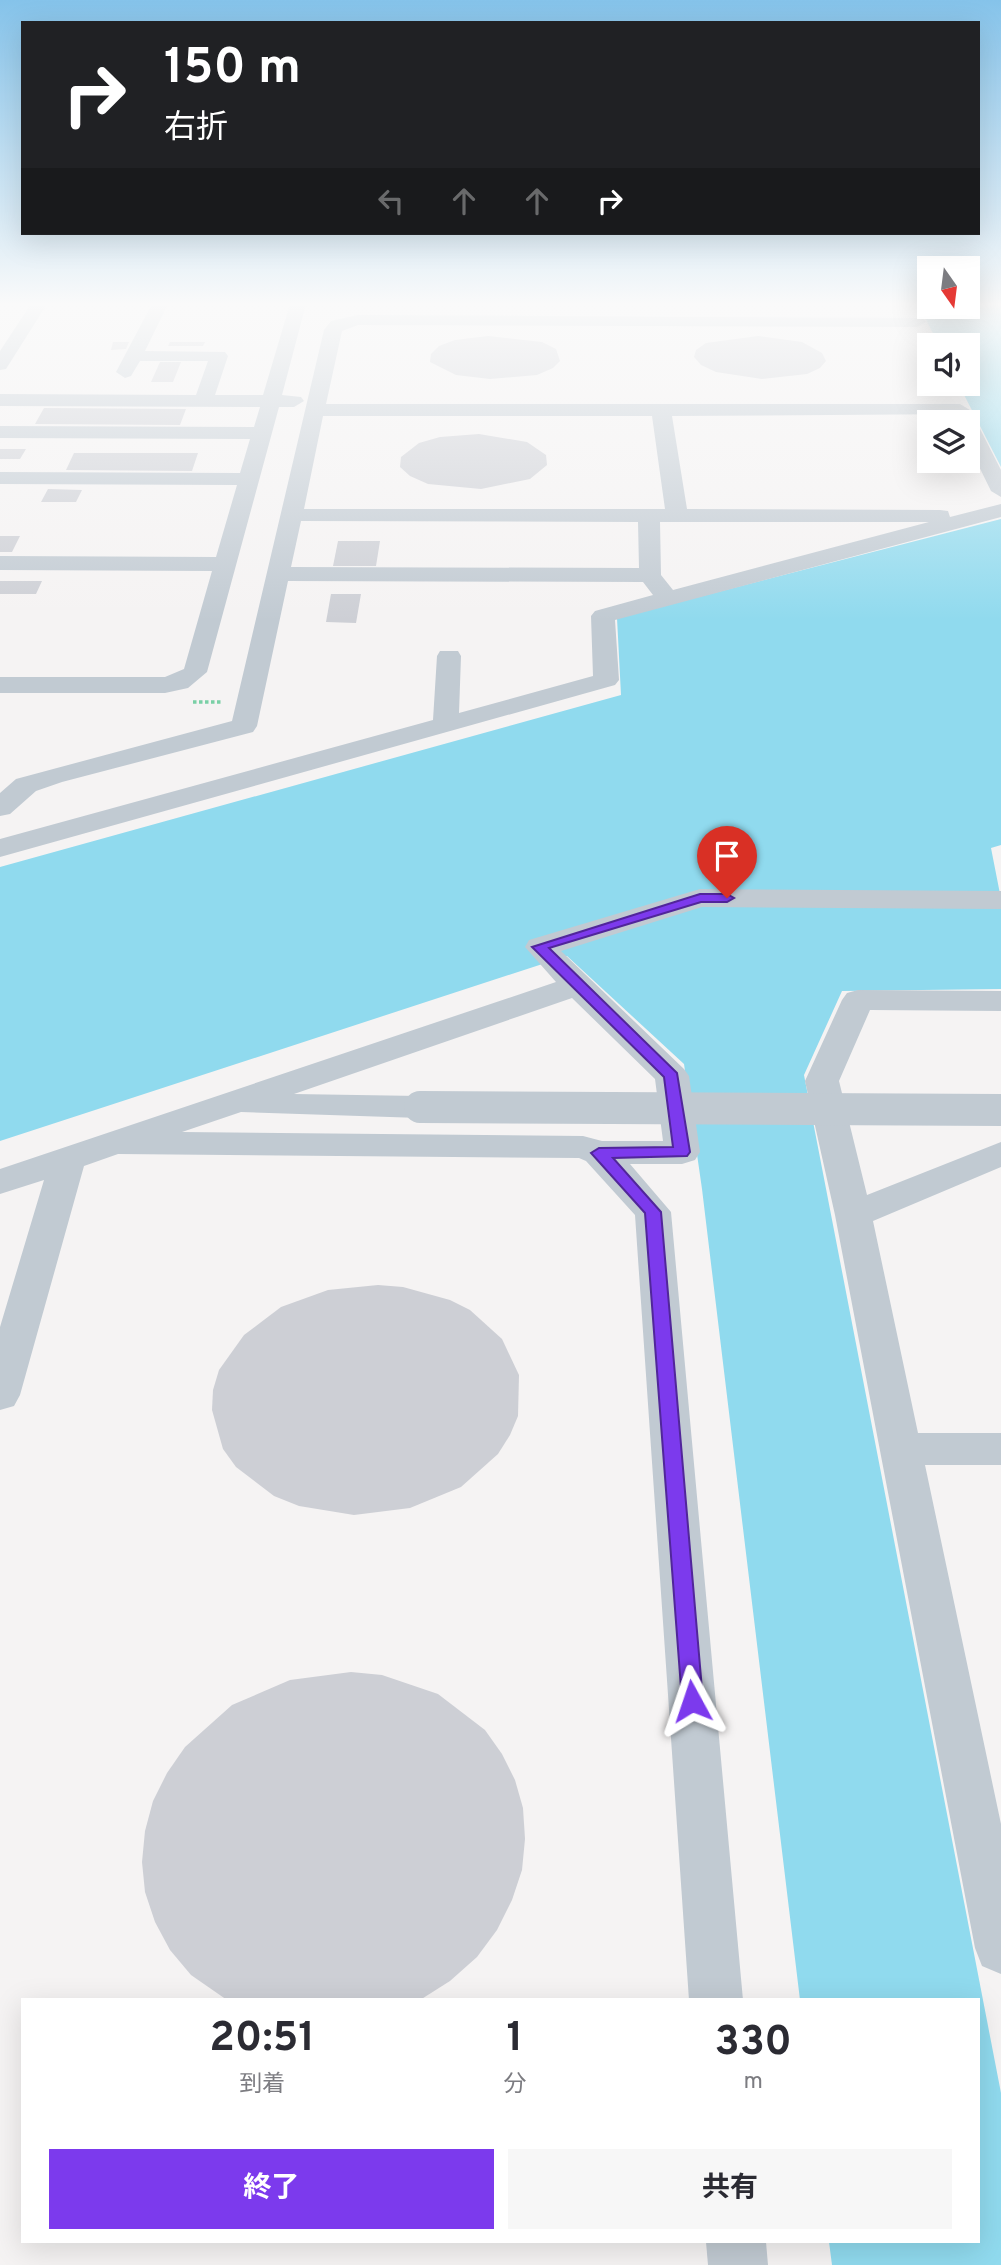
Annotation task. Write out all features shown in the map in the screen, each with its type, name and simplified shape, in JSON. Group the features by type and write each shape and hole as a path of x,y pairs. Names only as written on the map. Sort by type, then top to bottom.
{"lane":[{"path":"0,685 165,685 190,679 195,673 270,410"},
{"path":"0,808 26,785 52,776 244,726 315,410"},
{"path":"640,410 917,418"},
{"path":"661,410 677,515"},
{"path":"0,432 263,433"},
{"path":"980,449 1001,491"},
{"path":"0,478 250,480"},
{"path":"292,515 995,513"},
{"path":"0,848 606,680 603,616 995,513"},
{"path":"649,515 650,575 667,598"},
{"path":"0,563 226,564"},
{"path":"279,574 650,575"},
{"path":"446,724 449,656"},
{"path":"115,1143 557,1146 583,1147 599,1153 682,1152 672,1076 540,947 700,898 1001,900"},
{"path":"0,1182 577,985"},
{"path":"1001,1001 858,1000 822,1081 853,1215 1001,1948"},
{"path":"227,1104 1001,1110"},
{"path":"599,1153 653,1212 716,1998"},
{"path":"853,1215 1001,1154"},
{"path":"0,1395 68,1159"},
{"path":"900,1449 1001,1449"},
{"path":"736,2243 738,2265"}],"water":[{"path":"972,410 1001,410 1001,467 980,426 980,410"},
{"path":"1001,519 1001,845 991,848 1001,899 1001,989 842,991 804,1075 1001,2093 1001,2265 832,2265 829,2243 980,2243 980,1998 800,1998 702,1189 684,1064 567,956 0,1141 0,867 621,695 617,618"}],"building":[{"path":"43,410 186,410 180,425 35,424"},
{"path":"479,434 527,442 546,455 547,465 530,479 481,489 428,484 410,476 400,467 401,457 419,443 440,437"},
{"path":"0,449 26,449 20,459 0,459"},
{"path":"74,453 198,453 192,471 66,470"},
{"path":"48,489 82,490 76,502 41,502"},
{"path":"0,536 20,536 12,552 0,552"},
{"path":"338,541 380,541 376,566 333,566"},
{"path":"0,581 42,581 36,594 0,594"},
{"path":"331,594 361,594 356,623 326,622"},
{"path":"378,1285 403,1287 450,1300 470,1310 502,1339 519,1375 518,1416 510,1435 498,1454 461,1487 410,1508 354,1515 299,1506 274,1496 236,1467 223,1449 212,1410 213,1390 219,1370 244,1335 281,1307 328,1290"},
{"path":"351,1672 382,1675 438,1694 485,1730 502,1754 515,1780 523,1808 525,1839 522,1870 512,1900 497,1930 477,1957 450,1981 423,1998 224,1998 191,1975 170,1950 155,1922 145,1892 142,1862 145,1831 153,1801 167,1773 185,1747 232,1705 290,1680"}],"route":[{"path":"692,1701 653,1212 599,1153 682,1152 672,1076 540,947 700,898 727,898"}]}
